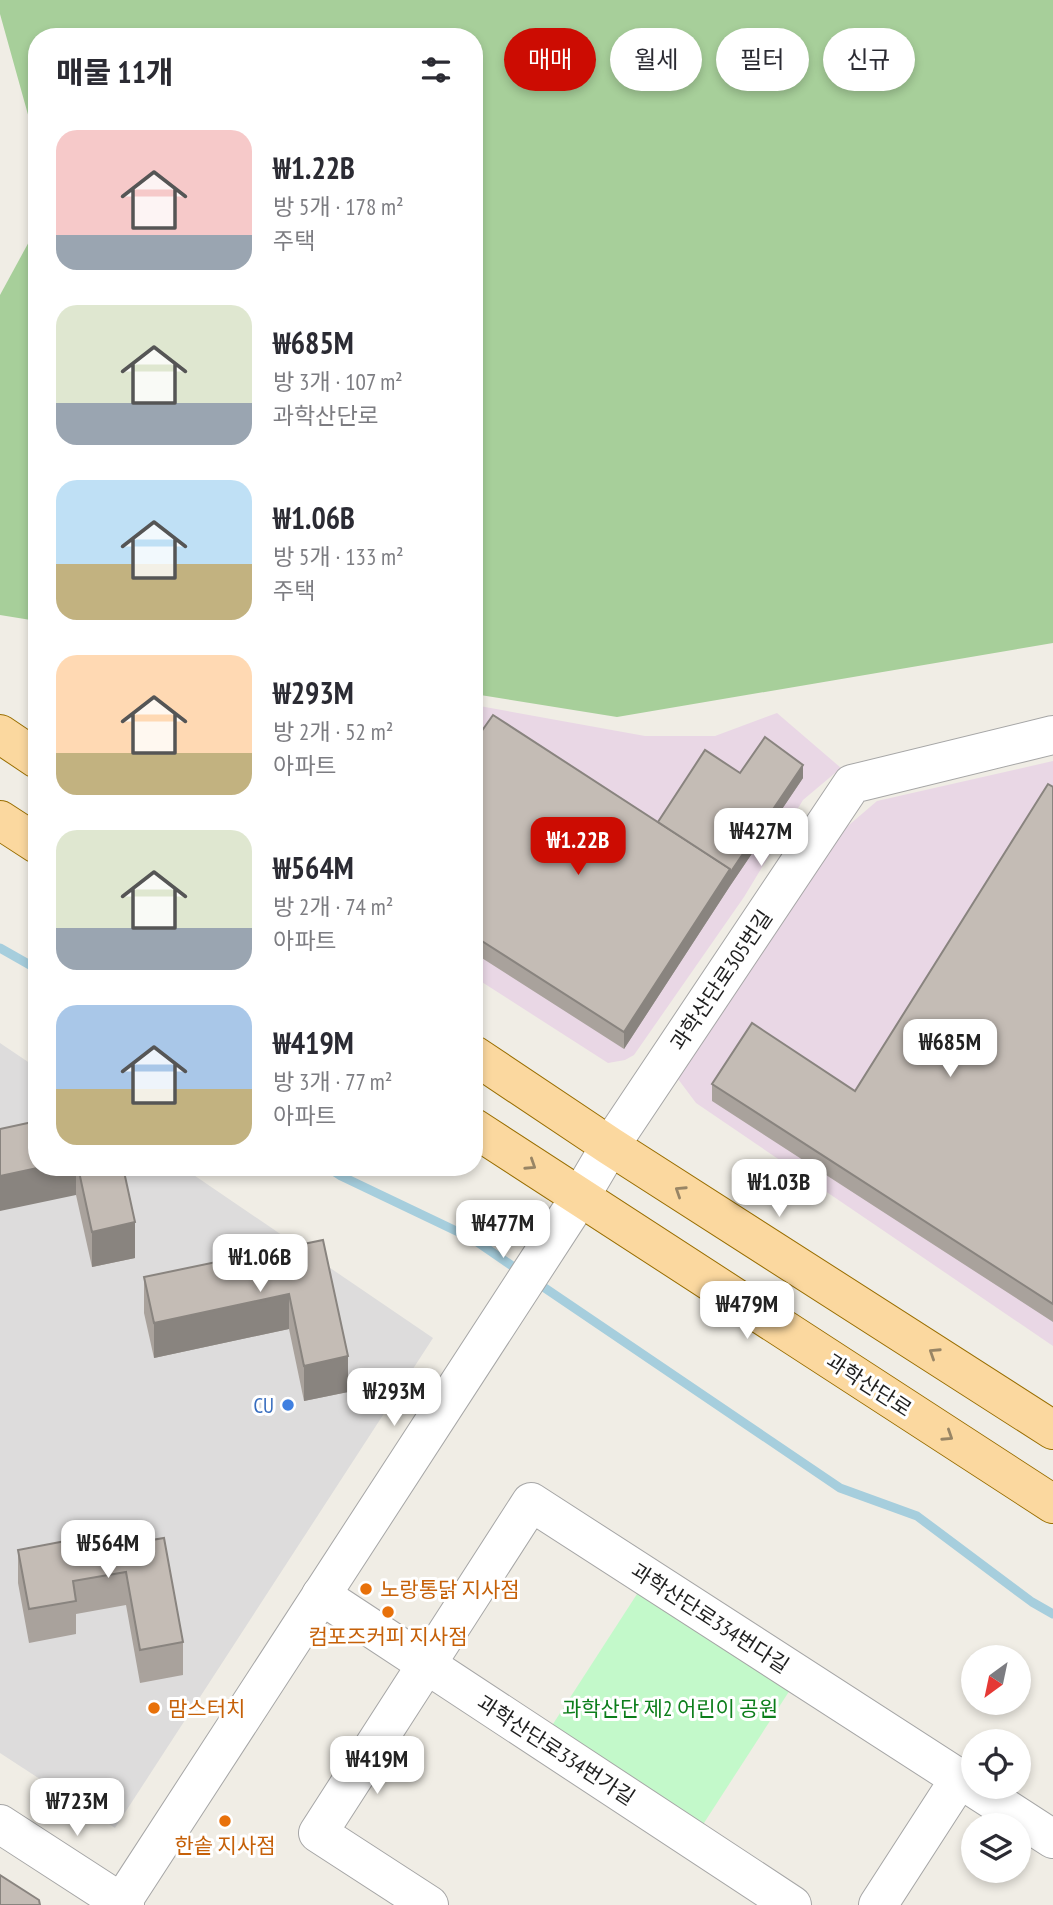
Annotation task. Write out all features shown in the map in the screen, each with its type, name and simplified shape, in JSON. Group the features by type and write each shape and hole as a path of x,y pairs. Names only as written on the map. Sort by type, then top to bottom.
{"main road":[{"path":"0,734 28,753"},
{"path":"0,820 28,838"},
{"name":"과학산단로","path":"483,1064 594,1172 1053,1504"},
{"name":"과학산단로","path":"483,1131 594,1172 1053,1430"}],"street":[{"name":"과학산단로305번길","path":"122,1904 594,1172 852,784 1053,735"},
{"name":"과학산단로334번다길","path":"425,1664 531,1502 1053,1839"},
{"name":"과학산단로334번가길","path":"321,1595 792,1905"},
{"path":"425,1664 318,1833 429,1905"},
{"path":"877,1905 960,1778"},
{"path":"0,1824 122,1904"}],"shaded area":[{"path":"483,707 645,736 715,736 777,713 841,768 803,800 744,897 634,1055 625,1060 608,1063 483,983"},
{"path":"1053,761 1053,1346 696,1103 675,1075 828,843 877,801"},
{"path":"0,1043 28,1062 28,1176 195,1176 433,1338 115,1828 0,1753"}],"green space":[{"path":"0,0 1053,0 1053,643 617,717 483,695 483,28 28,28 28,115 0,14"},
{"path":"28,244 28,620 0,615 0,295"},
{"name":"과학산단 제2 어린이 공원","path":"648,1577 799,1676 693,1840 542,1741"}],"building":[{"path":"493,715 730,869 624,1032 483,942 483,729"},
{"path":"765,737 803,765 730,873 730,869 658,822 705,750 740,773"},
{"path":"1048,784 1053,787 1053,1304 712,1084 752,1023 855,1091"},
{"path":"28,1123 28,1170 0,1176 0,1129"},
{"path":"80,1176 125,1176 135,1222 92,1232"},
{"path":"323,1240 348,1356 304,1366 289,1294 154,1323 144,1277"},
{"path":"113,1532 116,1546 164,1538 183,1642 140,1650 126,1572 73,1581 76,1601 29,1609 18,1550"},
{"path":"0,1875 39,1900 40,1905 0,1905"}],"waterway":[{"path":"0,948 28,964"},
{"path":"341,1176 473,1239 521,1272"},
{"path":"536,1282 840,1488 917,1516 1032,1602 1053,1614"}],"place":[{"name":"CU","path":"288,1405"},
{"name":"노랑통닭 지사점","path":"366,1589"},
{"name":"컴포즈커피 지사점","path":"388,1612"},
{"name":"맘스터치","path":"154,1708"},
{"name":"한솥 지사점","path":"225,1821"}]}
